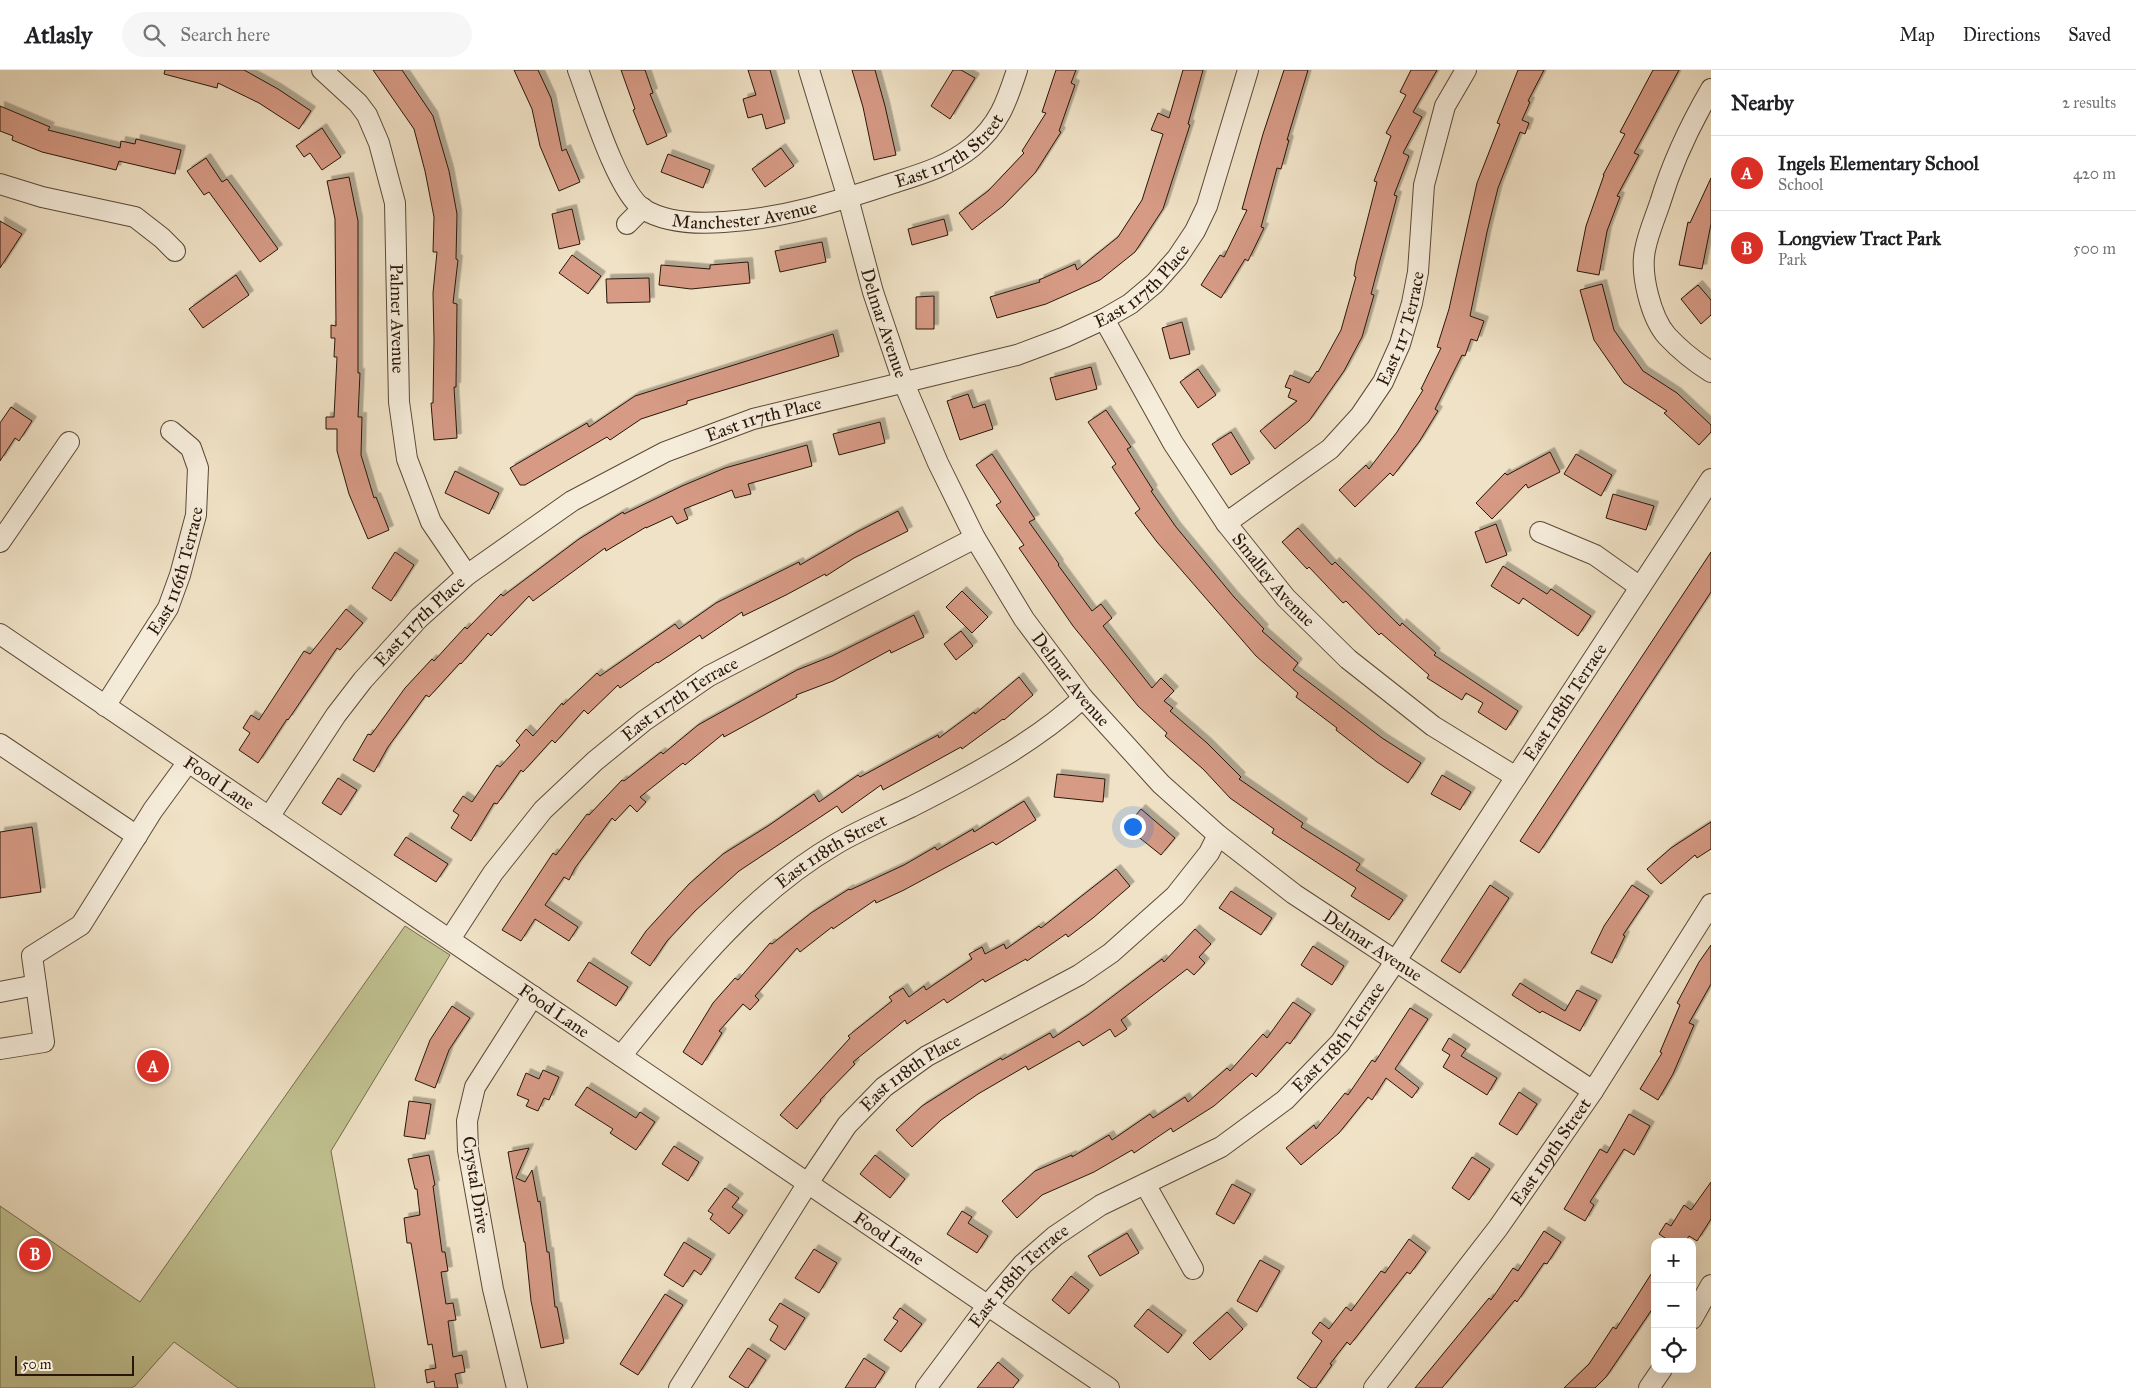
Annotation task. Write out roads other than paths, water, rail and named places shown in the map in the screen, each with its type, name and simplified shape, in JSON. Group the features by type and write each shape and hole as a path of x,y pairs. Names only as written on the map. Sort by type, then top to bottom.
{"street":[{"name":"Palmer Avenue","path":"322,70 358,103 367,116 379,143 395,203 399,402 407,459 431,522 466,575"},
{"name":"Manchester Avenue","path":"578,70 620,180 632,198 643,208 662,218 676,221 724,222 783,213 848,198"},
{"name":"Delmar Avenue","path":"809,70 848,198 873,292 903,382 938,463 974,538 1024,619 1083,698 1161,784 1218,835 1294,894 1593,1091"},
{"name":"East 117th Street","path":"848,198 942,166 972,147 992,127 1005,106 1017,70"},
{"name":"East 117th Place","path":"269,817 336,715 363,680 419,618 466,575 572,501 664,452 753,419 1017,354 1066,337 1130,304 1155,282 1177,258 1195,231 1208,206 1248,70"},
{"name":"East 117 Terrace","path":"1226,523 1330,449 1360,416 1383,382 1400,344 1412,303 1418,272 1424,185 1445,106 1466,70"},
{"path":"1711,89 1699,109 1668,178 1644,251 1644,275 1648,299 1666,335 1695,362 1711,372"},
{"path":"0,184 42,198 136,217 175,251"},
{"path":"627,224 643,208"},
{"name":"Smalley Avenue","path":"1104,319 1172,443 1226,523 1286,598 1348,659 1433,726 1516,777"},
{"name":"East 116th Terrace","path":"105,706 168,608 180,575 196,515 198,468 191,448 171,431"},
{"path":"0,542 69,442"},
{"name":"East 118th Terrace","path":"926,1388 988,1305 1023,1264 1055,1236 1101,1206 1221,1148 1285,1100 1340,1043 1711,479"},
{"path":"1540,532 1595,555 1640,587"},
{"name":"East 117th Terrace","path":"450,939 493,873 543,810 594,761 644,721 710,676 974,538"},
{"name":"Food Lane","path":"0,634 1109,1388"},
{"name":"East 118th Street","path":"622,1056 686,976 744,913 782,880 836,844 930,797 996,760 1060,719 1083,698"},
{"path":"0,744 137,836"},
{"path":"0,1049 44,1042 32,956 81,924 137,836 188,762"},
{"name":"East 118th Place","path":"679,1388 808,1183 847,1125 884,1087 927,1056 1078,975 1111,953 1175,896 1209,853 1218,835"},
{"name":"East 119th Street","path":"1374,1388 1498,1228 1593,1091 1711,904"},
{"path":"0,992 36,986"},
{"name":"Crystal Drive","path":"517,1388 493,1289 468,1150 466,1122 475,1087 533,996"},
{"path":"1145,1184 1193,1269"},
{"path":"1696,1312 1711,1285"},
{"path":"1650,1388 1659,1373"}],"place":[{"name":"Ingels Elementary School","path":"153,1066"},
{"name":"Longview Tract Park","path":"35,1254"}]}
